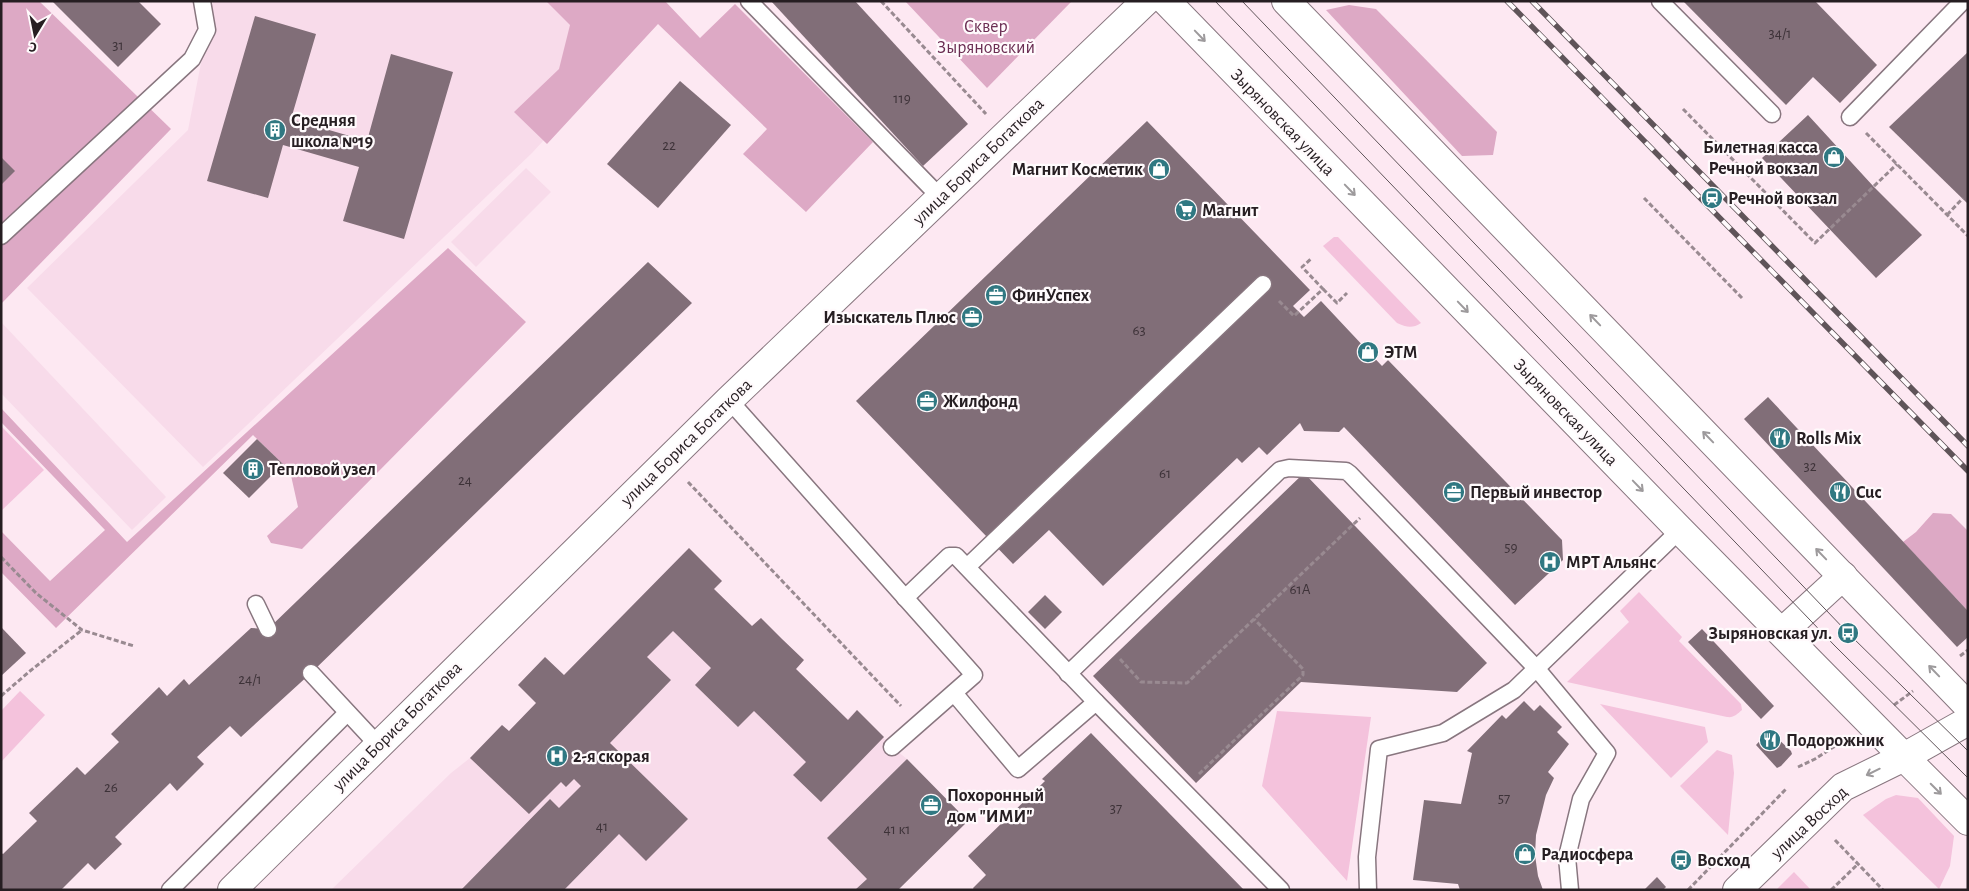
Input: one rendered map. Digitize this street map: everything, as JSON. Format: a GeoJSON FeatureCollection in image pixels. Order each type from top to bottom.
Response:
{"type":"FeatureCollection","features":[{"type":"Feature","properties":{"kind":"main road","name":"улица Бориса Богаткова"},"geometry":{"type":"LineString","coordinates":[[232,890],[729,400],[1146,1]]}},
{"type":"Feature","properties":{"kind":"main road","name":"Зыряновская улица"},"geometry":{"type":"LineString","coordinates":[[1166,1],[1680,530],[1968,821]]}},
{"type":"Feature","properties":{"kind":"main road"},"geometry":{"type":"LineString","coordinates":[[1286,1],[1968,706]]}},
{"type":"Feature","properties":{"kind":"main road"},"geometry":{"type":"LineString","coordinates":[[1782,632],[1843,576]]}},
{"type":"Feature","properties":{"kind":"main road","name":"улица Восход"},"geometry":{"type":"LineString","coordinates":[[1737,890],[1843,787],[1904,757],[1968,721]]}},
{"type":"Feature","properties":{"kind":"lane"},"geometry":{"type":"LineString","coordinates":[[1,236],[192,59],[207,30],[202,1]]}},
{"type":"Feature","properties":{"kind":"lane"},"geometry":{"type":"LineString","coordinates":[[749,1],[940,197]]}},
{"type":"Feature","properties":{"kind":"lane"},"geometry":{"type":"LineString","coordinates":[[1660,1],[1772,114]]}},
{"type":"Feature","properties":{"kind":"lane"},"geometry":{"type":"LineString","coordinates":[[1850,117],[1964,1]]}},
{"type":"Feature","properties":{"kind":"lane"},"geometry":{"type":"LineString","coordinates":[[967,567],[1263,284]]}},
{"type":"Feature","properties":{"kind":"lane"},"geometry":{"type":"LineString","coordinates":[[729,400],[974,675],[892,747]]}},
{"type":"Feature","properties":{"kind":"lane"},"geometry":{"type":"LineString","coordinates":[[1068,674],[1280,470],[1289,468],[1341,470],[1350,474],[1537,668],[1606,753],[1581,799],[1567,857],[1570,890]]}},
{"type":"Feature","properties":{"kind":"lane"},"geometry":{"type":"LineString","coordinates":[[1368,890],[1367,857],[1379,749],[1443,733],[1514,690],[1680,530]]}},
{"type":"Feature","properties":{"kind":"lane"},"geometry":{"type":"LineString","coordinates":[[905,598],[949,556],[956,556],[1068,674],[1281,890]]}},
{"type":"Feature","properties":{"kind":"lane"},"geometry":{"type":"LineString","coordinates":[[256,604],[268,628]]}},
{"type":"Feature","properties":{"kind":"lane"},"geometry":{"type":"LineString","coordinates":[[311,673],[378,745]]}},
{"type":"Feature","properties":{"kind":"lane"},"geometry":{"type":"LineString","coordinates":[[954,693],[1018,769],[1096,702]]}},
{"type":"Feature","properties":{"kind":"lane"},"geometry":{"type":"LineString","coordinates":[[170,890],[347,713]]}},
{"type":"Feature","properties":{"kind":"path"},"geometry":{"type":"LineString","coordinates":[[881,1],[1006,134]]}},
{"type":"Feature","properties":{"kind":"path"},"geometry":{"type":"LineString","coordinates":[[1683,109],[1815,243],[1897,164]]}},
{"type":"Feature","properties":{"kind":"path"},"geometry":{"type":"LineString","coordinates":[[1850,117],[1968,236]]}},
{"type":"Feature","properties":{"kind":"path"},"geometry":{"type":"LineString","coordinates":[[1644,198],[1742,298]]}},
{"type":"Feature","properties":{"kind":"path"},"geometry":{"type":"LineString","coordinates":[[1947,215],[1963,198]]}},
{"type":"Feature","properties":{"kind":"path"},"geometry":{"type":"LineString","coordinates":[[1312,258],[1302,267],[1336,303],[1347,293]]}},
{"type":"Feature","properties":{"kind":"path"},"geometry":{"type":"LineString","coordinates":[[1299,312],[1323,289]]}},
{"type":"Feature","properties":{"kind":"path"},"geometry":{"type":"LineString","coordinates":[[682,489],[688,482],[918,724]]}},
{"type":"Feature","properties":{"kind":"path"},"geometry":{"type":"LineString","coordinates":[[1115,654],[1142,682],[1187,683],[1353,524]]}},
{"type":"Feature","properties":{"kind":"path"},"geometry":{"type":"LineString","coordinates":[[1,557],[36,593],[82,630],[134,646]]}},
{"type":"Feature","properties":{"kind":"path"},"geometry":{"type":"LineString","coordinates":[[1193,780],[1303,675],[1303,669],[1254,619]]}},
{"type":"Feature","properties":{"kind":"path"},"geometry":{"type":"LineString","coordinates":[[1,696],[82,630]]}},
{"type":"Feature","properties":{"kind":"path"},"geometry":{"type":"LineString","coordinates":[[1968,650],[1963,654],[1968,655]]}},
{"type":"Feature","properties":{"kind":"path"},"geometry":{"type":"LineString","coordinates":[[1688,890],[1786,789]]}},
{"type":"Feature","properties":{"kind":"path"},"geometry":{"type":"LineString","coordinates":[[1835,840],[1883,890]]}},
{"type":"Feature","properties":{"kind":"path"},"geometry":{"type":"LineString","coordinates":[[1831,890],[1858,864]]}},
{"type":"Feature","properties":{"kind":"shaded area"},"geometry":{"type":"Polygon","coordinates":[[[213,1],[652,1],[662,11],[532,153],[203,467],[27,288],[188,130],[213,1]]]}},
{"type":"Feature","properties":{"kind":"shaded area"},"geometry":{"type":"Polygon","coordinates":[[[526,168],[551,192],[476,267],[451,242],[526,168]]]}},
{"type":"Feature","properties":{"kind":"shaded area"},"geometry":{"type":"Polygon","coordinates":[[[1334,237],[1338,237],[1421,323],[1409,327],[1397,323],[1323,246],[1334,237]]]}},
{"type":"Feature","properties":{"kind":"shaded area"},"geometry":{"type":"Polygon","coordinates":[[[1,322],[166,497],[132,530],[1,393],[1,322]]]}},
{"type":"Feature","properties":{"kind":"shaded area"},"geometry":{"type":"Polygon","coordinates":[[[1,426],[44,470],[1,511],[1,426]]]}},
{"type":"Feature","properties":{"kind":"shaded area"},"geometry":{"type":"Polygon","coordinates":[[[689,548],[722,581],[714,589],[752,626],[761,618],[804,660],[796,669],[847,719],[857,710],[892,747],[907,759],[827,838],[878,890],[331,890],[451,773],[470,758],[502,725],[509,731],[689,548]]]}},
{"type":"Feature","properties":{"kind":"shaded area"},"geometry":{"type":"Polygon","coordinates":[[[1639,592],[1682,637],[1679,641],[1741,704],[1742,710],[1734,716],[1727,717],[1567,682],[1629,622],[1620,611],[1639,592]]]}},
{"type":"Feature","properties":{"kind":"shaded area"},"geometry":{"type":"Polygon","coordinates":[[[20,691],[45,715],[1,762],[1,711],[20,691]]]}},
{"type":"Feature","properties":{"kind":"shaded area"},"geometry":{"type":"Polygon","coordinates":[[[1600,704],[1705,727],[1708,742],[1671,778],[1600,704]]]}},
{"type":"Feature","properties":{"kind":"shaded area"},"geometry":{"type":"Polygon","coordinates":[[[1277,711],[1371,717],[1347,881],[1262,786],[1277,711]]]}},
{"type":"Feature","properties":{"kind":"shaded area"},"geometry":{"type":"Polygon","coordinates":[[[1717,750],[1732,755],[1734,773],[1728,835],[1680,786],[1717,750]]]}},
{"type":"Feature","properties":{"kind":"shaded area"},"geometry":{"type":"Polygon","coordinates":[[[1896,795],[1918,798],[1954,836],[1950,866],[1939,889],[1863,815],[1886,799],[1896,795]]]}},
{"type":"Feature","properties":{"kind":"shaded area"},"geometry":{"type":"Polygon","coordinates":[[[1794,872],[1811,890],[1776,890],[1794,872]]]}},
{"type":"Feature","properties":{"kind":"green space"},"geometry":{"type":"Polygon","coordinates":[[[1,1],[39,1],[171,129],[1,304],[1,1]]]}},
{"type":"Feature","properties":{"kind":"green space"},"geometry":{"type":"Polygon","coordinates":[[[546,1],[665,1],[700,38],[735,4],[873,142],[806,212],[743,154],[767,129],[658,24],[547,144],[514,112],[559,69],[570,25],[546,1]]]}},
{"type":"Feature","properties":{"kind":"green space","name":"Cквер Зыряновский"},"geometry":{"type":"Polygon","coordinates":[[[905,1],[1072,1],[987,88],[905,1]]]}},
{"type":"Feature","properties":{"kind":"green space"},"geometry":{"type":"Polygon","coordinates":[[[1349,5],[1376,9],[1497,132],[1493,155],[1462,156],[1326,10],[1349,5]]]}},
{"type":"Feature","properties":{"kind":"green space"},"geometry":{"type":"Polygon","coordinates":[[[448,248],[526,322],[302,549],[271,543],[267,536],[298,507],[290,471],[253,435],[56,628],[1,572],[1,531],[50,581],[105,530],[1,422],[1,408],[127,542],[448,248]]]}},
{"type":"Feature","properties":{"kind":"green space"},"geometry":{"type":"Polygon","coordinates":[[[1933,513],[1951,514],[1968,531],[1968,611],[1903,542],[1916,532],[1933,513]]]}},
{"type":"Feature","properties":{"kind":"building"},"geometry":{"type":"Polygon","coordinates":[[[52,1],[138,1],[161,24],[118,67],[52,1]]]}},
{"type":"Feature","properties":{"kind":"building"},"geometry":{"type":"Polygon","coordinates":[[[771,1],[855,1],[968,124],[923,166],[771,1]]]}},
{"type":"Feature","properties":{"kind":"building"},"geometry":{"type":"Polygon","coordinates":[[[1683,1],[1815,1],[1877,65],[1840,103],[1813,77],[1786,105],[1683,1]]]}},
{"type":"Feature","properties":{"kind":"building","name":"Средняя школа №19"},"geometry":{"type":"Polygon","coordinates":[[[255,16],[316,34],[291,119],[367,141],[391,54],[453,72],[404,239],[343,221],[359,167],[283,145],[268,198],[207,181],[255,16]]]}},
{"type":"Feature","properties":{"kind":"building"},"geometry":{"type":"Polygon","coordinates":[[[1968,52],[1968,204],[1889,127],[1968,52]]]}},
{"type":"Feature","properties":{"kind":"building"},"geometry":{"type":"Polygon","coordinates":[[[680,81],[731,125],[658,208],[607,164],[680,81]]]}},
{"type":"Feature","properties":{"kind":"building"},"geometry":{"type":"Polygon","coordinates":[[[1808,115],[1874,187],[1922,235],[1876,278],[1762,158],[1808,115]]]}},
{"type":"Feature","properties":{"kind":"building"},"geometry":{"type":"Polygon","coordinates":[[[1147,121],[1310,290],[1293,306],[1304,317],[1321,301],[1382,366],[1388,360],[1562,540],[1563,560],[1515,605],[1344,427],[1339,432],[1304,431],[1300,423],[1267,455],[1259,447],[1242,463],[1237,458],[1103,586],[1049,530],[1013,564],[856,401],[1147,121]]]}},
{"type":"Feature","properties":{"kind":"building"},"geometry":{"type":"Polygon","coordinates":[[[1,157],[15,171],[1,185],[1,157]]]}},
{"type":"Feature","properties":{"kind":"building"},"geometry":{"type":"Polygon","coordinates":[[[648,262],[692,303],[311,673],[241,737],[230,726],[197,757],[204,764],[177,791],[170,783],[115,837],[122,844],[95,870],[88,863],[61,890],[1,890],[1,853],[3,854],[37,821],[29,813],[77,767],[85,775],[119,742],[111,734],[159,687],[167,696],[184,679],[189,685],[251,628],[268,629],[648,262]]]}},
{"type":"Feature","properties":{"kind":"building"},"geometry":{"type":"Polygon","coordinates":[[[1768,397],[1968,611],[1968,637],[1957,647],[1744,419],[1768,397]]]}},
{"type":"Feature","properties":{"kind":"building","name":"Тепловой узел"},"geometry":{"type":"Polygon","coordinates":[[[257,439],[283,464],[249,498],[223,473],[257,439]]]}},
{"type":"Feature","properties":{"kind":"building"},"geometry":{"type":"Polygon","coordinates":[[[1304,473],[1487,663],[1457,692],[1301,682],[1196,783],[1093,676],[1304,473]]]}},
{"type":"Feature","properties":{"kind":"building"},"geometry":{"type":"Polygon","coordinates":[[[689,548],[722,581],[714,589],[752,626],[761,618],[804,660],[796,669],[848,720],[857,710],[884,737],[821,802],[793,775],[806,762],[754,711],[738,727],[695,685],[711,668],[673,631],[647,657],[671,680],[610,743],[688,819],[646,861],[619,834],[564,890],[461,890],[550,799],[559,808],[581,786],[574,779],[566,787],[561,782],[529,814],[470,758],[502,725],[509,731],[536,703],[518,685],[545,657],[564,675],[689,548]]]}},
{"type":"Feature","properties":{"kind":"building"},"geometry":{"type":"Polygon","coordinates":[[[1045,595],[1062,612],[1045,629],[1028,612],[1045,595]]]}},
{"type":"Feature","properties":{"kind":"building"},"geometry":{"type":"Polygon","coordinates":[[[1,627],[26,653],[1,676],[1,627]]]}},
{"type":"Feature","properties":{"kind":"building"},"geometry":{"type":"Polygon","coordinates":[[[1702,629],[1774,706],[1761,719],[1688,642],[1702,629]]]}},
{"type":"Feature","properties":{"kind":"building"},"geometry":{"type":"Polygon","coordinates":[[[1524,701],[1534,711],[1540,705],[1562,727],[1557,732],[1569,744],[1548,772],[1554,778],[1546,795],[1536,835],[1535,855],[1538,876],[1543,890],[1460,890],[1458,884],[1413,880],[1424,800],[1461,804],[1472,753],[1467,751],[1502,715],[1506,719],[1524,701]]]}},
{"type":"Feature","properties":{"kind":"building"},"geometry":{"type":"Polygon","coordinates":[[[1771,732],[1792,754],[1777,768],[1756,745],[1767,733],[1771,732]]]}},
{"type":"Feature","properties":{"kind":"building"},"geometry":{"type":"Polygon","coordinates":[[[1091,733],[1244,890],[974,890],[973,888],[986,875],[968,856],[1045,781],[1042,779],[1091,733]]]}},
{"type":"Feature","properties":{"kind":"building"},"geometry":{"type":"Polygon","coordinates":[[[907,759],[968,821],[898,890],[855,890],[867,879],[827,838],[907,759]]]}},
{"type":"Feature","properties":{"kind":"building"},"geometry":{"type":"Polygon","coordinates":[[[1657,877],[1666,887],[1663,890],[1644,890],[1657,877]]]}},
{"type":"Feature","properties":{"kind":"tram line"},"geometry":{"type":"LineString","coordinates":[[1215,1],[1835,646],[1968,778]]}},
{"type":"Feature","properties":{"kind":"tram line"},"geometry":{"type":"LineString","coordinates":[[1242,1],[1848,633],[1968,751]]}},
{"type":"Feature","properties":{"kind":"railway"},"geometry":{"type":"LineString","coordinates":[[1507,1],[1968,471]]}},
{"type":"Feature","properties":{"kind":"railway"},"geometry":{"type":"LineString","coordinates":[[1532,1],[1968,446]]}},
{"type":"Feature","properties":{"kind":"place","name":"Средняя школа №19"},"geometry":{"type":"Point","coordinates":[275,130]}},
{"type":"Feature","properties":{"kind":"place","name":"Билетная касса Речной вокзал"},"geometry":{"type":"Point","coordinates":[1834,157]}},
{"type":"Feature","properties":{"kind":"place","name":"Магнит Косметик"},"geometry":{"type":"Point","coordinates":[1159,169]}},
{"type":"Feature","properties":{"kind":"place","name":"Речной вокзал"},"geometry":{"type":"Point","coordinates":[1712,198]}},
{"type":"Feature","properties":{"kind":"place","name":"Магнит"},"geometry":{"type":"Point","coordinates":[1186,210]}},
{"type":"Feature","properties":{"kind":"place","name":"ФинУспех"},"geometry":{"type":"Point","coordinates":[996,295]}},
{"type":"Feature","properties":{"kind":"place","name":"Изыскатель Плюс"},"geometry":{"type":"Point","coordinates":[972,317]}},
{"type":"Feature","properties":{"kind":"place","name":"ЭТМ"},"geometry":{"type":"Point","coordinates":[1368,352]}},
{"type":"Feature","properties":{"kind":"place","name":"Жилфонд"},"geometry":{"type":"Point","coordinates":[927,401]}},
{"type":"Feature","properties":{"kind":"place","name":"Rolls Mix"},"geometry":{"type":"Point","coordinates":[1780,438]}},
{"type":"Feature","properties":{"kind":"place","name":"Тепловой узел"},"geometry":{"type":"Point","coordinates":[253,469]}},
{"type":"Feature","properties":{"kind":"place","name":"Первый инвестор"},"geometry":{"type":"Point","coordinates":[1454,492]}},
{"type":"Feature","properties":{"kind":"place","name":"Cuc"},"geometry":{"type":"Point","coordinates":[1840,492]}},
{"type":"Feature","properties":{"kind":"place","name":"МРТ Альянс"},"geometry":{"type":"Point","coordinates":[1550,562]}},
{"type":"Feature","properties":{"kind":"place","name":"Зыряновская ул."},"geometry":{"type":"Point","coordinates":[1848,633]}},
{"type":"Feature","properties":{"kind":"place","name":"Подорожник"},"geometry":{"type":"Point","coordinates":[1770,740]}},
{"type":"Feature","properties":{"kind":"place","name":"2-я скорая"},"geometry":{"type":"Point","coordinates":[557,756]}},
{"type":"Feature","properties":{"kind":"place","name":"Похоронный дом \"ИМИ\""},"geometry":{"type":"Point","coordinates":[931,805]}},
{"type":"Feature","properties":{"kind":"place","name":"Радиосфера"},"geometry":{"type":"Point","coordinates":[1525,854]}},
{"type":"Feature","properties":{"kind":"place","name":"Восход"},"geometry":{"type":"Point","coordinates":[1681,860]}}]}
